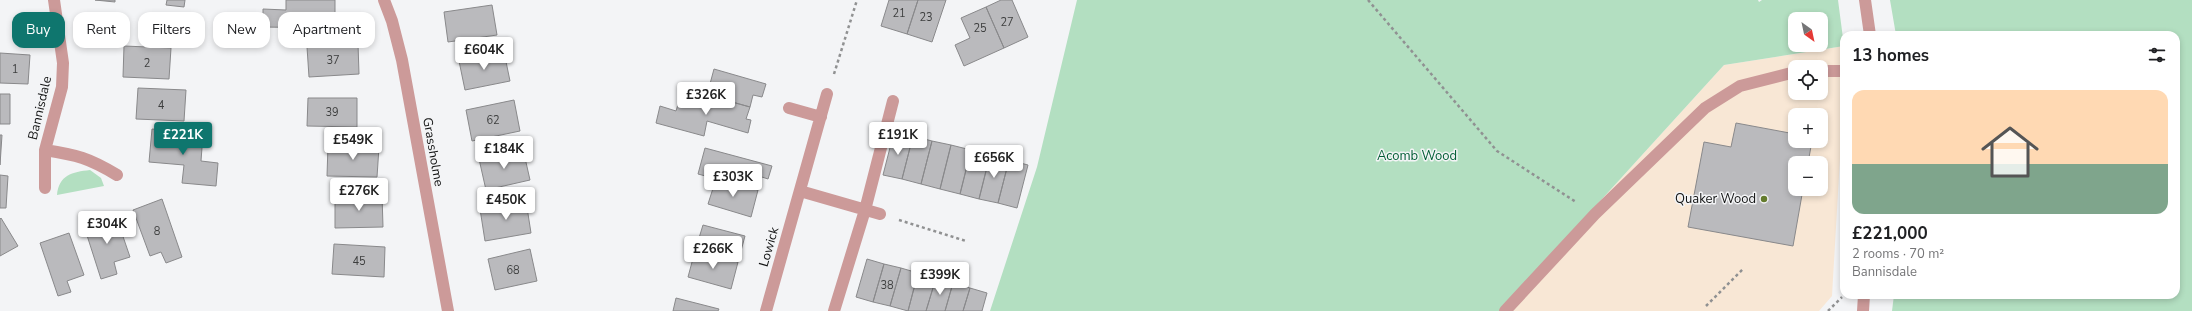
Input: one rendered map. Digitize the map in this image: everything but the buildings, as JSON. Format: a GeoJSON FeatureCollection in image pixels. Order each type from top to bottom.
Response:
{"type":"FeatureCollection","features":[{"type":"Feature","properties":{"kind":"street","name":"Bannisdale"},"geometry":{"type":"LineString","coordinates":[[44,188],[45,150],[62,87],[61,42],[54,0]]}},
{"type":"Feature","properties":{"kind":"street","name":"Grassholme"},"geometry":{"type":"LineString","coordinates":[[384,0],[392,21],[402,60],[448,311]]}},
{"type":"Feature","properties":{"kind":"street"},"geometry":{"type":"LineString","coordinates":[[1865,0],[1869,31]]}},
{"type":"Feature","properties":{"kind":"street"},"geometry":{"type":"LineString","coordinates":[[1828,71],[1840,71]]}},
{"type":"Feature","properties":{"kind":"street"},"geometry":{"type":"LineString","coordinates":[[1505,311],[1595,214],[1705,108],[1740,86],[1788,74]]}},
{"type":"Feature","properties":{"kind":"street","name":"Lowick"},"geometry":{"type":"LineString","coordinates":[[766,311],[827,94]]}},
{"type":"Feature","properties":{"kind":"street"},"geometry":{"type":"LineString","coordinates":[[834,311],[865,210],[893,101]]}},
{"type":"Feature","properties":{"kind":"street"},"geometry":{"type":"LineString","coordinates":[[789,108],[821,116]]}},
{"type":"Feature","properties":{"kind":"street","name":"Bannisdale"},"geometry":{"type":"LineString","coordinates":[[45,150],[70,154],[92,160],[117,175]]}},
{"type":"Feature","properties":{"kind":"street"},"geometry":{"type":"LineString","coordinates":[[800,190],[880,214]]}},
{"type":"Feature","properties":{"kind":"street"},"geometry":{"type":"LineString","coordinates":[[1863,311],[1864,299]]}},
{"type":"Feature","properties":{"kind":"path"},"geometry":{"type":"LineString","coordinates":[[827,94],[857,0]]}},
{"type":"Feature","properties":{"kind":"path"},"geometry":{"type":"LineString","coordinates":[[1368,0],[1496,151],[1595,214]]}},
{"type":"Feature","properties":{"kind":"path"},"geometry":{"type":"LineString","coordinates":[[880,214],[966,241]]}},
{"type":"Feature","properties":{"kind":"path"},"geometry":{"type":"LineString","coordinates":[[1706,306],[1744,268]]}},
{"type":"Feature","properties":{"kind":"path"},"geometry":{"type":"LineString","coordinates":[[1828,311],[1840,299]]}},
{"type":"Feature","properties":{"kind":"shaded area"},"geometry":{"type":"Polygon","coordinates":[[[1840,47],[1840,158],[1832,296],[1819,311],[1500,311],[1724,65],[1806,52],[1828,52],[1828,49],[1840,47]]]}},
{"type":"Feature","properties":{"kind":"green space","name":"Acomb Wood"},"geometry":{"type":"Polygon","coordinates":[[[1077,0],[1758,0],[1759,2],[1762,0],[1838,0],[1842,31],[1840,31],[1840,47],[1828,49],[1828,12],[1788,12],[1788,52],[1806,52],[1724,65],[1500,311],[990,311],[1037,167],[1077,0]]]}},
{"type":"Feature","properties":{"kind":"green space"},"geometry":{"type":"Polygon","coordinates":[[[1890,0],[2192,0],[2192,311],[1892,311],[1894,299],[2180,299],[2180,31],[1895,31],[1890,0]]]}},
{"type":"Feature","properties":{"kind":"green space"},"geometry":{"type":"Polygon","coordinates":[[[90,170],[101,178],[104,186],[57,195],[60,183],[64,179],[72,174],[90,170]]]}},
{"type":"Feature","properties":{"kind":"place","name":"Quaker Wood"},"geometry":{"type":"Point","coordinates":[1764,199]}}]}
